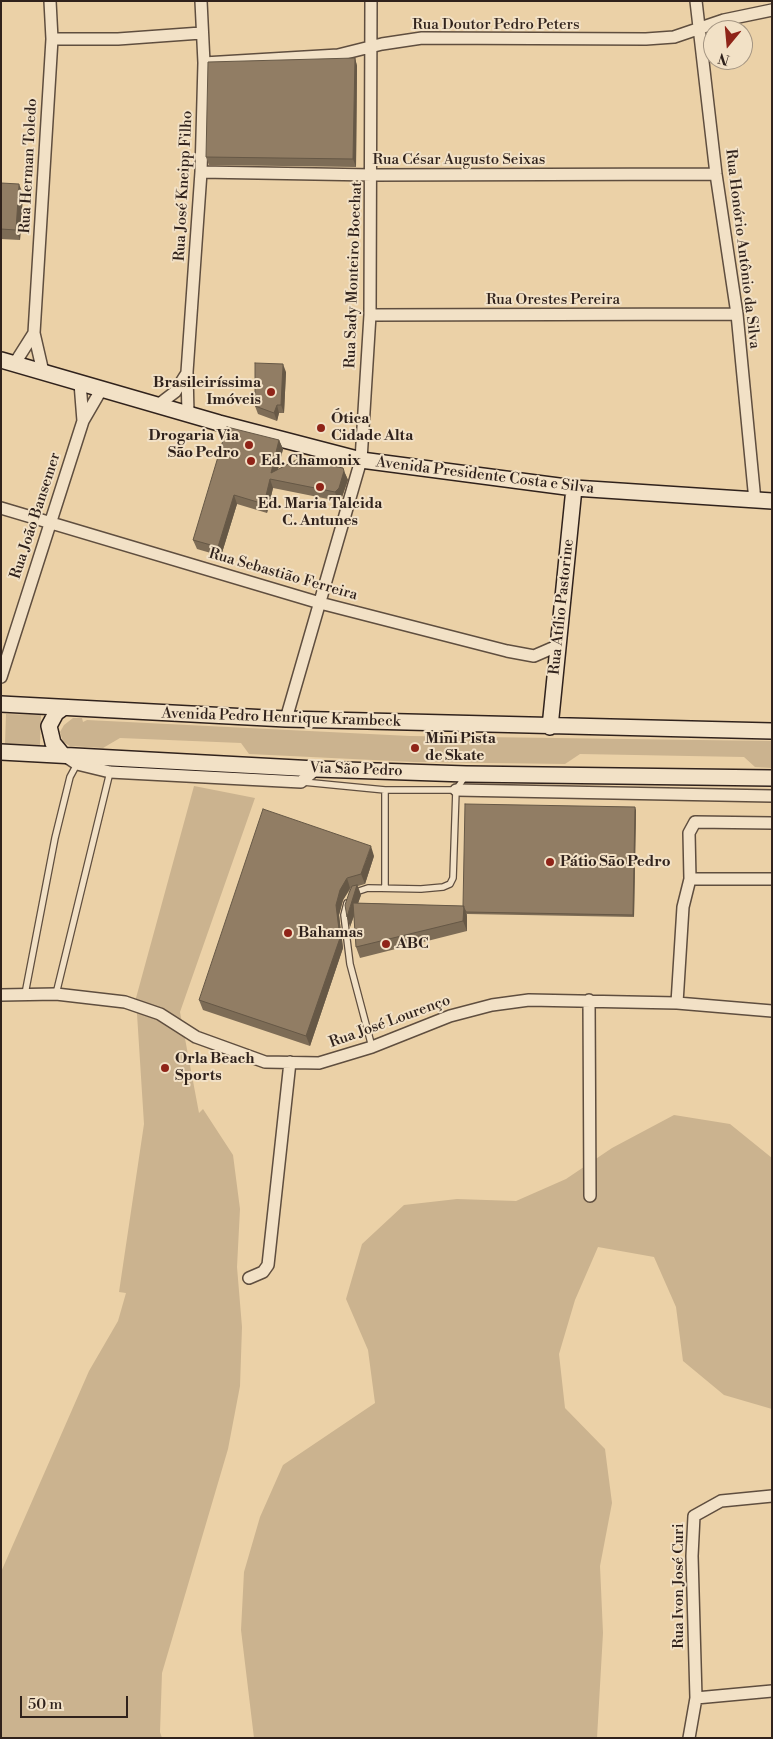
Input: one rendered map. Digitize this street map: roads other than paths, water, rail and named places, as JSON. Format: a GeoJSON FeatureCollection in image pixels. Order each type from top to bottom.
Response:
{"type":"FeatureCollection","features":[{"type":"Feature","properties":{"kind":"main road","name":"Avenida Presidente Costa e Silva"},"geometry":{"type":"LineString","coordinates":[[8,362],[101,390],[362,460],[574,488],[772,501]]}},
{"type":"Feature","properties":{"kind":"main road","name":"Rua Atílio Pastorine"},"geometry":{"type":"LineString","coordinates":[[550,727],[574,488]]}},
{"type":"Feature","properties":{"kind":"main road","name":"Avenida Pedro Henrique Krambeck"},"geometry":{"type":"LineString","coordinates":[[1,704],[286,720],[772,731]]}},
{"type":"Feature","properties":{"kind":"main road"},"geometry":{"type":"LineString","coordinates":[[62,708],[56,712],[49,726],[53,743],[62,754]]}},
{"type":"Feature","properties":{"kind":"main road","name":"Via São Pedro"},"geometry":{"type":"LineString","coordinates":[[1,752],[316,769],[466,774],[772,778]]}},
{"type":"Feature","properties":{"kind":"street","name":"Rua Herman Toledo"},"geometry":{"type":"LineString","coordinates":[[44,372],[34,333],[52,39],[50,1]]}},
{"type":"Feature","properties":{"kind":"street","name":"Rua José Kneipp Filho"},"geometry":{"type":"LineString","coordinates":[[188,414],[187,372],[201,172],[204,63],[201,34],[201,1]]}},
{"type":"Feature","properties":{"kind":"street","name":"Rua Sady Monteiro Boechat"},"geometry":{"type":"LineString","coordinates":[[286,720],[362,460],[370,315],[372,175],[371,1]]}},
{"type":"Feature","properties":{"kind":"street","name":"Rua Honório Antônio da Silva"},"geometry":{"type":"LineString","coordinates":[[696,1],[716,174],[737,314],[755,501]]}},
{"type":"Feature","properties":{"kind":"street","name":"Rua Doutor Pedro Peters"},"geometry":{"type":"LineString","coordinates":[[204,63],[338,55],[372,46],[422,38],[646,39],[674,37],[724,20],[772,10]]}},
{"type":"Feature","properties":{"kind":"street"},"geometry":{"type":"LineString","coordinates":[[52,39],[118,39],[201,34]]}},
{"type":"Feature","properties":{"kind":"street","name":"Rua César Augusto Seixas"},"geometry":{"type":"LineString","coordinates":[[201,172],[372,175],[716,174]]}},
{"type":"Feature","properties":{"kind":"street","name":"Rua Orestes Pereira"},"geometry":{"type":"LineString","coordinates":[[370,315],[737,314]]}},
{"type":"Feature","properties":{"kind":"street","name":"Rua Herman Toledo"},"geometry":{"type":"LineString","coordinates":[[8,362],[34,333]]}},
{"type":"Feature","properties":{"kind":"street","name":"Rua José Kneipp Filho"},"geometry":{"type":"LineString","coordinates":[[158,405],[175,392],[187,372]]}},
{"type":"Feature","properties":{"kind":"street","name":"Rua João Bansemer"},"geometry":{"type":"LineString","coordinates":[[80,383],[83,421]]}},
{"type":"Feature","properties":{"kind":"street","name":"Rua João Bansemer"},"geometry":{"type":"LineString","coordinates":[[1,678],[83,421],[101,390]]}},
{"type":"Feature","properties":{"kind":"street","name":"Rua Sebastião Ferreira"},"geometry":{"type":"LineString","coordinates":[[1,508],[320,603],[525,655],[541,655],[557,646]]}},
{"type":"Feature","properties":{"kind":"street"},"geometry":{"type":"LineString","coordinates":[[62,754],[77,764],[110,772],[301,782],[316,769]]}},
{"type":"Feature","properties":{"kind":"street"},"geometry":{"type":"LineString","coordinates":[[456,790],[772,796]]}},
{"type":"Feature","properties":{"kind":"street"},"geometry":{"type":"LineString","coordinates":[[676,1003],[684,894],[690,879],[689,833],[695,822],[772,823]]}},
{"type":"Feature","properties":{"kind":"street"},"geometry":{"type":"LineString","coordinates":[[690,879],[772,879]]}},
{"type":"Feature","properties":{"kind":"street","name":"Rua José Lourenço"},"geometry":{"type":"LineString","coordinates":[[1,994],[56,994],[125,1002],[160,1014],[196,1036],[265,1062],[320,1063],[372,1047],[450,1016],[492,1005],[529,1000],[676,1003],[772,1011]]}},
{"type":"Feature","properties":{"kind":"street"},"geometry":{"type":"LineString","coordinates":[[589,1000],[590,1196]]}},
{"type":"Feature","properties":{"kind":"street"},"geometry":{"type":"LineString","coordinates":[[249,1278],[263,1272],[268,1265],[290,1062]]}},
{"type":"Feature","properties":{"kind":"street","name":"Rua Ivon José Curi"},"geometry":{"type":"LineString","coordinates":[[689,1738],[696,1698],[692,1556],[694,1516],[722,1501],[772,1496]]}},
{"type":"Feature","properties":{"kind":"street"},"geometry":{"type":"LineString","coordinates":[[696,1698],[772,1691]]}},
{"type":"Feature","properties":{"kind":"lane"},"geometry":{"type":"LineString","coordinates":[[25,994],[55,838],[70,776],[77,764]]}},
{"type":"Feature","properties":{"kind":"lane"},"geometry":{"type":"LineString","coordinates":[[56,994],[110,772]]}},
{"type":"Feature","properties":{"kind":"lane"},"geometry":{"type":"LineString","coordinates":[[372,1047],[350,964],[344,915],[348,901],[353,892],[368,888],[443,887],[450,884],[453,878],[456,790],[466,774]]}},
{"type":"Feature","properties":{"kind":"lane"},"geometry":{"type":"LineString","coordinates":[[301,782],[385,790],[456,790]]}},
{"type":"Feature","properties":{"kind":"lane"},"geometry":{"type":"LineString","coordinates":[[385,790],[385,888]]}},
{"type":"Feature","properties":{"kind":"place","name":"Brasileiríssima Imóveis"},"geometry":{"type":"Point","coordinates":[271,392]}},
{"type":"Feature","properties":{"kind":"place","name":"Ótica Cidade Alta"},"geometry":{"type":"Point","coordinates":[321,428]}},
{"type":"Feature","properties":{"kind":"place","name":"Drogaria Via São Pedro"},"geometry":{"type":"Point","coordinates":[249,445]}},
{"type":"Feature","properties":{"kind":"place","name":"Ed. Chamonix"},"geometry":{"type":"Point","coordinates":[251,461]}},
{"type":"Feature","properties":{"kind":"place","name":"Ed. Maria Talcida C. Antunes"},"geometry":{"type":"Point","coordinates":[320,487]}},
{"type":"Feature","properties":{"kind":"place","name":"Mini Pista de Skate"},"geometry":{"type":"Point","coordinates":[415,748]}},
{"type":"Feature","properties":{"kind":"place","name":"Pátio São Pedro"},"geometry":{"type":"Point","coordinates":[550,862]}},
{"type":"Feature","properties":{"kind":"place","name":"Bahamas"},"geometry":{"type":"Point","coordinates":[288,933]}},
{"type":"Feature","properties":{"kind":"place","name":"ABC"},"geometry":{"type":"Point","coordinates":[386,944]}},
{"type":"Feature","properties":{"kind":"place","name":"Orla Beach Sports"},"geometry":{"type":"Point","coordinates":[165,1068]}}]}
